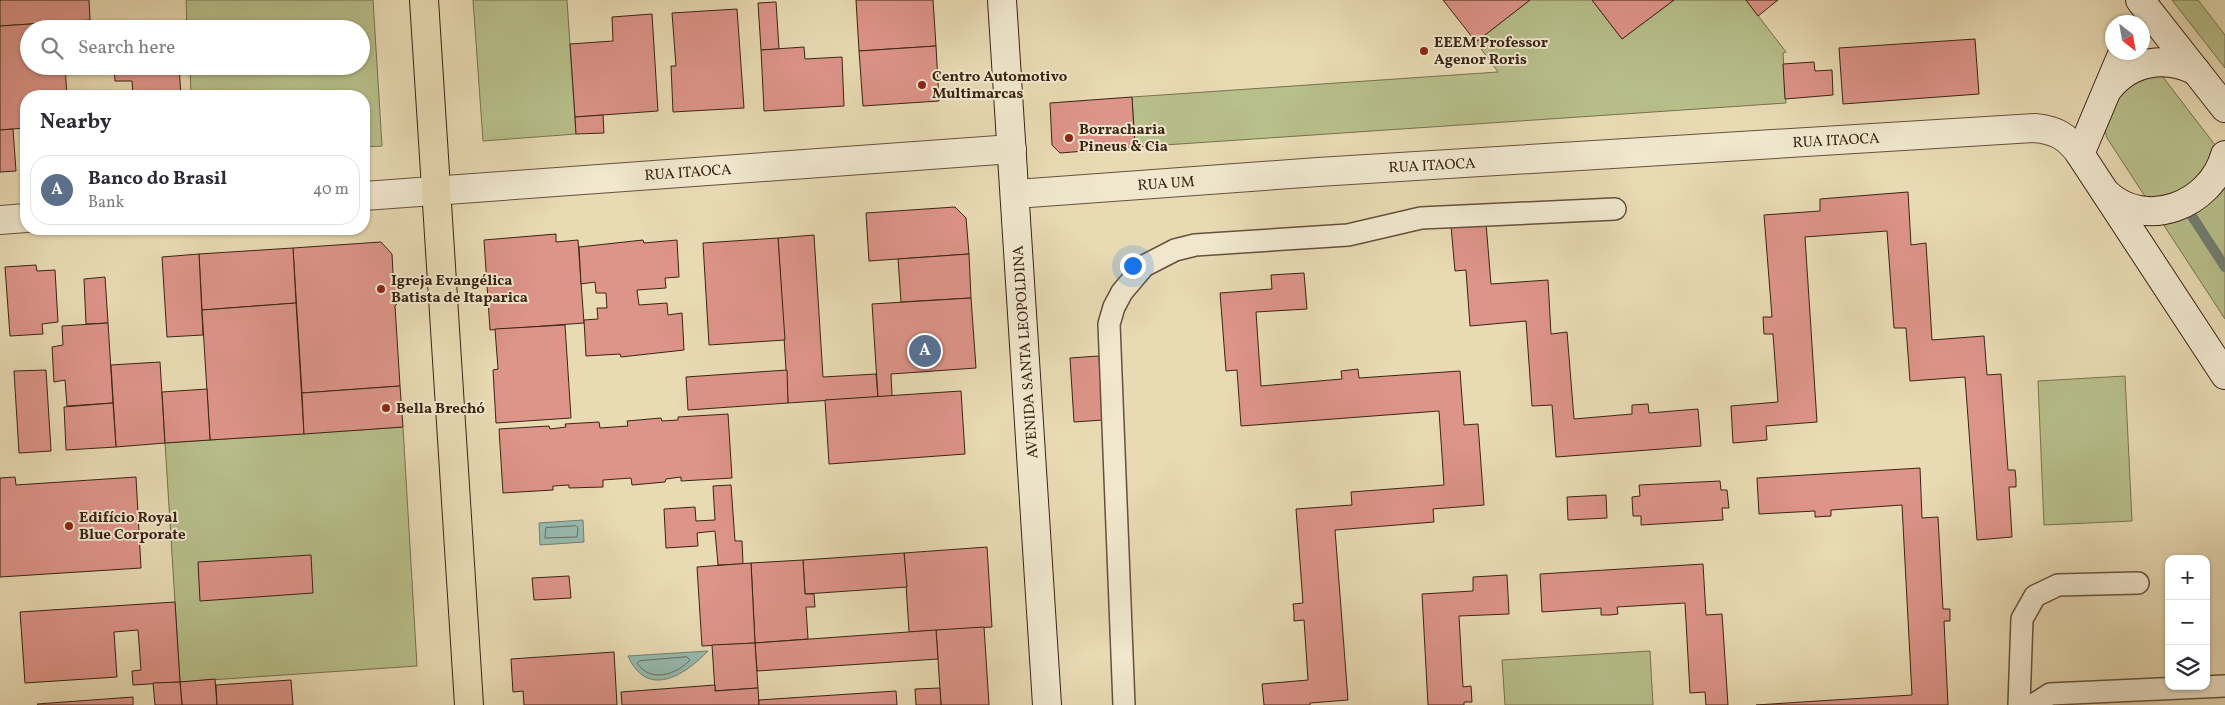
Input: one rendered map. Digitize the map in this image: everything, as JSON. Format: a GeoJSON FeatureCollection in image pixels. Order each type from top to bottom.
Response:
{"type":"FeatureCollection","features":[{"type":"Feature","properties":{"kind":"main road"},"geometry":{"type":"LineString","coordinates":[[424,0],[468,705]]}},
{"type":"Feature","properties":{"kind":"street","name":"AVENIDA SANTA LEOPOLDINA"},"geometry":{"type":"LineString","coordinates":[[1002,0],[1047,705]]}},
{"type":"Feature","properties":{"kind":"street"},"geometry":{"type":"LineString","coordinates":[[2139,9],[2196,71],[2224,110]]}},
{"type":"Feature","properties":{"kind":"street"},"geometry":{"type":"LineString","coordinates":[[2080,154],[2119,60]]}},
{"type":"Feature","properties":{"kind":"street"},"geometry":{"type":"LineString","coordinates":[[2107,91],[2124,73],[2147,63],[2173,63],[2196,71]]}},
{"type":"Feature","properties":{"kind":"street","name":"RUA ITAOCA"},"geometry":{"type":"LineString","coordinates":[[1318,172],[2035,128],[2049,130],[2062,134],[2080,154],[2225,376]]}},
{"type":"Feature","properties":{"kind":"street","name":"RUA ITAOCA"},"geometry":{"type":"LineString","coordinates":[[370,196],[1012,149]]}},
{"type":"Feature","properties":{"kind":"street"},"geometry":{"type":"LineString","coordinates":[[2105,192],[2113,199],[2132,208],[2153,211],[2174,208],[2202,193],[2216,176],[2225,155]]}},
{"type":"Feature","properties":{"kind":"street","name":"RUA UM"},"geometry":{"type":"LineString","coordinates":[[1015,194],[1318,172]]}},
{"type":"Feature","properties":{"kind":"street"},"geometry":{"type":"LineString","coordinates":[[0,220],[20,218]]}},
{"type":"Feature","properties":{"kind":"lane"},"geometry":{"type":"LineString","coordinates":[[1124,705],[1109,324],[1114,307],[1132,279],[1144,266],[1159,257],[1195,245],[1348,235],[1421,218],[1616,209]]}},
{"type":"Feature","properties":{"kind":"lane"},"geometry":{"type":"LineString","coordinates":[[2019,705],[2022,619],[2035,596],[2058,585],[2138,583]]}},
{"type":"Feature","properties":{"kind":"lane"},"geometry":{"type":"LineString","coordinates":[[2033,705],[2050,694],[2225,686]]}},
{"type":"Feature","properties":{"kind":"green space"},"geometry":{"type":"Polygon","coordinates":[[[186,0],[373,0],[382,146],[370,147],[370,90],[191,90],[190,75],[370,75],[370,20],[187,20],[186,0]]]}},
{"type":"Feature","properties":{"kind":"green space"},"geometry":{"type":"Polygon","coordinates":[[[473,0],[567,0],[576,134],[483,141],[473,0]]]}},
{"type":"Feature","properties":{"kind":"green space"},"geometry":{"type":"Polygon","coordinates":[[[1530,0],[1592,0],[1622,39],[1674,0],[1746,0],[1786,52],[1783,53],[1786,103],[1135,147],[1132,97],[1498,72],[1476,42],[1530,0]]]}},
{"type":"Feature","properties":{"kind":"green space"},"geometry":{"type":"Polygon","coordinates":[[[2172,0],[2198,0],[2225,35],[2225,68],[2172,0]]]}},
{"type":"Feature","properties":{"kind":"green space"},"geometry":{"type":"Polygon","coordinates":[[[2125,60],[2150,60],[2225,158],[2225,319],[2107,138],[2104,126],[2125,60]]]}},
{"type":"Feature","properties":{"kind":"green space"},"geometry":{"type":"Polygon","coordinates":[[[2125,376],[2132,521],[2044,525],[2038,381],[2125,376]]]}},
{"type":"Feature","properties":{"kind":"green space"},"geometry":{"type":"Polygon","coordinates":[[[403,427],[417,666],[180,682],[165,443],[403,427]]]}},
{"type":"Feature","properties":{"kind":"green space"},"geometry":{"type":"Polygon","coordinates":[[[1650,651],[1653,705],[1505,705],[1502,660],[1650,651]]]}},
{"type":"Feature","properties":{"kind":"water"},"geometry":{"type":"Polygon","coordinates":[[[583,520],[584,542],[540,545],[539,523],[583,520]]]}},
{"type":"Feature","properties":{"kind":"water"},"geometry":{"type":"Polygon","coordinates":[[[708,651],[677,675],[655,680],[645,677],[636,669],[628,656],[708,651]]]}},
{"type":"Feature","properties":{"kind":"building"},"geometry":{"type":"Polygon","coordinates":[[[0,0],[89,0],[90,20],[20,20],[20,25],[0,26],[0,0]]]}},
{"type":"Feature","properties":{"kind":"building"},"geometry":{"type":"Polygon","coordinates":[[[856,0],[933,0],[936,46],[859,51],[856,0]]]}},
{"type":"Feature","properties":{"kind":"building"},"geometry":{"type":"Polygon","coordinates":[[[1443,0],[1530,0],[1476,42],[1443,0]]]}},
{"type":"Feature","properties":{"kind":"building"},"geometry":{"type":"Polygon","coordinates":[[[1592,0],[1674,0],[1622,39],[1592,0]]]}},
{"type":"Feature","properties":{"kind":"building"},"geometry":{"type":"Polygon","coordinates":[[[1746,0],[1778,0],[1758,16],[1746,0]]]}},
{"type":"Feature","properties":{"kind":"building"},"geometry":{"type":"Polygon","coordinates":[[[776,2],[779,49],[761,50],[758,3],[776,2]]]}},
{"type":"Feature","properties":{"kind":"building"},"geometry":{"type":"Polygon","coordinates":[[[737,9],[744,108],[673,112],[671,66],[676,66],[672,13],[737,9]]]}},
{"type":"Feature","properties":{"kind":"building"},"geometry":{"type":"Polygon","coordinates":[[[652,14],[658,111],[575,117],[570,44],[613,41],[612,17],[652,14]]]}},
{"type":"Feature","properties":{"kind":"building"},"geometry":{"type":"Polygon","coordinates":[[[20,25],[20,75],[66,75],[67,90],[20,90],[20,128],[0,130],[0,26],[20,25]]]}},
{"type":"Feature","properties":{"kind":"building"},"geometry":{"type":"Polygon","coordinates":[[[1975,39],[1979,94],[1843,104],[1839,48],[1975,39]]]}},
{"type":"Feature","properties":{"kind":"building"},"geometry":{"type":"Polygon","coordinates":[[[936,46],[939,101],[863,106],[859,51],[936,46]]]}},
{"type":"Feature","properties":{"kind":"building"},"geometry":{"type":"Polygon","coordinates":[[[804,47],[805,59],[842,57],[844,106],[764,111],[761,50],[804,47]]]}},
{"type":"Feature","properties":{"kind":"building"},"geometry":{"type":"Polygon","coordinates":[[[1814,62],[1815,71],[1832,70],[1833,95],[1785,99],[1783,64],[1814,62]]]}},
{"type":"Feature","properties":{"kind":"building"},"geometry":{"type":"Polygon","coordinates":[[[115,75],[180,75],[181,90],[133,90],[132,81],[115,81],[115,75]]]}},
{"type":"Feature","properties":{"kind":"building"},"geometry":{"type":"Polygon","coordinates":[[[1132,97],[1135,147],[1060,153],[1052,145],[1050,103],[1132,97]]]}},
{"type":"Feature","properties":{"kind":"building"},"geometry":{"type":"Polygon","coordinates":[[[603,115],[604,133],[576,134],[575,117],[603,115]]]}},
{"type":"Feature","properties":{"kind":"building"},"geometry":{"type":"Polygon","coordinates":[[[13,129],[16,171],[0,172],[0,130],[13,129]]]}},
{"type":"Feature","properties":{"kind":"building"},"geometry":{"type":"Polygon","coordinates":[[[1908,192],[1911,245],[1926,243],[1932,340],[1984,336],[1987,375],[2001,374],[2008,470],[2015,470],[2016,479],[2016,487],[2009,487],[2012,537],[1977,540],[1965,377],[1910,381],[1906,328],[1894,328],[1887,231],[1805,237],[1817,422],[1766,426],[1767,440],[1733,443],[1731,406],[1778,402],[1773,334],[1764,334],[1763,317],[1772,317],[1764,215],[1820,211],[1820,199],[1908,192]]]}},
{"type":"Feature","properties":{"kind":"building"},"geometry":{"type":"Polygon","coordinates":[[[955,207],[966,218],[969,254],[869,261],[866,213],[955,207]]]}},
{"type":"Feature","properties":{"kind":"building"},"geometry":{"type":"Polygon","coordinates":[[[1486,223],[1491,284],[1548,280],[1551,334],[1567,332],[1574,419],[1632,414],[1632,405],[1648,404],[1649,413],[1698,409],[1701,446],[1556,457],[1552,405],[1532,406],[1526,321],[1470,326],[1466,270],[1455,271],[1451,226],[1486,223]]]}},
{"type":"Feature","properties":{"kind":"building"},"geometry":{"type":"Polygon","coordinates":[[[556,234],[556,242],[578,240],[584,323],[490,330],[484,240],[556,234]]]}},
{"type":"Feature","properties":{"kind":"building"},"geometry":{"type":"Polygon","coordinates":[[[814,235],[823,377],[876,374],[878,397],[788,403],[778,238],[814,235]]]}},
{"type":"Feature","properties":{"kind":"building"},"geometry":{"type":"Polygon","coordinates":[[[778,238],[785,340],[709,345],[703,243],[778,238]]]}},
{"type":"Feature","properties":{"kind":"building"},"geometry":{"type":"Polygon","coordinates":[[[643,240],[644,243],[677,240],[679,277],[665,278],[666,288],[637,290],[639,305],[667,303],[668,315],[682,313],[684,350],[621,357],[620,354],[586,356],[584,320],[598,319],[597,308],[607,308],[606,293],[596,293],[595,282],[581,284],[579,247],[643,240]]]}},
{"type":"Feature","properties":{"kind":"building"},"geometry":{"type":"Polygon","coordinates":[[[381,242],[392,254],[393,273],[400,279],[401,299],[395,306],[400,386],[302,393],[293,248],[381,242]]]}},
{"type":"Feature","properties":{"kind":"building"},"geometry":{"type":"Polygon","coordinates":[[[293,248],[296,303],[202,310],[199,254],[293,248]]]}},
{"type":"Feature","properties":{"kind":"building"},"geometry":{"type":"Polygon","coordinates":[[[199,254],[203,335],[167,337],[162,257],[199,254]]]}},
{"type":"Feature","properties":{"kind":"building"},"geometry":{"type":"Polygon","coordinates":[[[969,254],[971,298],[901,302],[898,259],[969,254]]]}},
{"type":"Feature","properties":{"kind":"building"},"geometry":{"type":"Polygon","coordinates":[[[36,265],[37,271],[55,270],[58,322],[42,324],[43,334],[10,336],[5,267],[36,265]]]}},
{"type":"Feature","properties":{"kind":"building"},"geometry":{"type":"Polygon","coordinates":[[[1304,273],[1307,309],[1256,312],[1261,386],[1342,379],[1341,371],[1358,369],[1359,378],[1460,371],[1464,425],[1478,424],[1484,505],[1433,509],[1434,522],[1335,530],[1348,700],[1310,703],[1310,705],[1264,705],[1262,684],[1308,680],[1304,620],[1294,621],[1293,604],[1303,603],[1296,509],[1352,505],[1351,492],[1444,485],[1439,411],[1241,426],[1237,370],[1226,371],[1220,293],[1272,289],[1271,275],[1304,273]]]}},
{"type":"Feature","properties":{"kind":"building"},"geometry":{"type":"Polygon","coordinates":[[[105,277],[108,323],[86,324],[84,279],[105,277]]]}},
{"type":"Feature","properties":{"kind":"building"},"geometry":{"type":"Polygon","coordinates":[[[971,298],[976,368],[891,374],[892,396],[878,397],[872,304],[971,298]]]}},
{"type":"Feature","properties":{"kind":"building"},"geometry":{"type":"Polygon","coordinates":[[[296,303],[304,434],[210,440],[202,310],[296,303]]]}},
{"type":"Feature","properties":{"kind":"building"},"geometry":{"type":"Polygon","coordinates":[[[108,323],[113,403],[67,406],[65,380],[54,382],[52,347],[63,345],[62,326],[108,323]]]}},
{"type":"Feature","properties":{"kind":"building"},"geometry":{"type":"Polygon","coordinates":[[[565,325],[571,418],[496,423],[493,370],[498,369],[495,329],[565,325]]]}},
{"type":"Feature","properties":{"kind":"building"},"geometry":{"type":"Polygon","coordinates":[[[1099,356],[1103,420],[1074,422],[1070,358],[1099,356]]]}},
{"type":"Feature","properties":{"kind":"building"},"geometry":{"type":"Polygon","coordinates":[[[160,362],[165,443],[116,447],[111,365],[160,362]]]}},
{"type":"Feature","properties":{"kind":"building"},"geometry":{"type":"Polygon","coordinates":[[[46,370],[51,451],[19,453],[14,371],[46,370]]]}},
{"type":"Feature","properties":{"kind":"building"},"geometry":{"type":"Polygon","coordinates":[[[787,370],[788,403],[688,410],[686,377],[787,370]]]}},
{"type":"Feature","properties":{"kind":"building"},"geometry":{"type":"Polygon","coordinates":[[[400,386],[403,427],[304,434],[302,393],[400,386]]]}},
{"type":"Feature","properties":{"kind":"building"},"geometry":{"type":"Polygon","coordinates":[[[207,389],[210,440],[165,443],[162,392],[207,389]]]}},
{"type":"Feature","properties":{"kind":"building"},"geometry":{"type":"Polygon","coordinates":[[[961,391],[965,454],[829,464],[825,400],[961,391]]]}},
{"type":"Feature","properties":{"kind":"building"},"geometry":{"type":"Polygon","coordinates":[[[113,403],[116,447],[66,450],[64,407],[113,403]]]}},
{"type":"Feature","properties":{"kind":"building"},"geometry":{"type":"Polygon","coordinates":[[[728,414],[732,478],[681,481],[681,477],[666,479],[665,482],[632,485],[631,478],[603,480],[603,487],[569,488],[569,485],[553,486],[553,490],[503,493],[499,429],[549,426],[550,429],[566,427],[565,424],[599,422],[600,428],[628,426],[627,421],[661,418],[662,421],[678,420],[678,417],[728,414]]]}},
{"type":"Feature","properties":{"kind":"building"},"geometry":{"type":"Polygon","coordinates":[[[1920,468],[1922,518],[1938,517],[1943,609],[1950,609],[1950,621],[1944,621],[1948,705],[1756,705],[1912,695],[1902,505],[1831,510],[1831,516],[1815,517],[1815,511],[1759,514],[1757,478],[1920,468]]]}},
{"type":"Feature","properties":{"kind":"building","name":"Edifício Royal Blue Corporate"},"geometry":{"type":"Polygon","coordinates":[[[15,477],[16,485],[136,477],[141,568],[0,577],[0,478],[15,477]]]}},
{"type":"Feature","properties":{"kind":"building"},"geometry":{"type":"Polygon","coordinates":[[[1720,481],[1721,490],[1727,490],[1729,508],[1722,508],[1723,520],[1641,525],[1641,516],[1633,516],[1632,497],[1640,496],[1639,485],[1720,481]]]}},
{"type":"Feature","properties":{"kind":"building"},"geometry":{"type":"Polygon","coordinates":[[[731,485],[735,541],[742,541],[743,564],[718,565],[715,531],[697,533],[698,546],[666,548],[664,509],[695,507],[696,521],[715,520],[713,486],[731,485]]]}},
{"type":"Feature","properties":{"kind":"building"},"geometry":{"type":"Polygon","coordinates":[[[1606,495],[1607,518],[1568,520],[1567,497],[1606,495]]]}},
{"type":"Feature","properties":{"kind":"building"},"geometry":{"type":"Polygon","coordinates":[[[987,547],[992,627],[909,632],[904,553],[987,547]]]}},
{"type":"Feature","properties":{"kind":"building"},"geometry":{"type":"Polygon","coordinates":[[[904,553],[907,587],[805,594],[803,560],[904,553]]]}},
{"type":"Feature","properties":{"kind":"building"},"geometry":{"type":"Polygon","coordinates":[[[311,555],[313,593],[200,601],[198,562],[311,555]]]}},
{"type":"Feature","properties":{"kind":"building"},"geometry":{"type":"Polygon","coordinates":[[[803,560],[805,594],[814,594],[815,607],[806,607],[808,639],[755,643],[751,563],[803,560]]]}},
{"type":"Feature","properties":{"kind":"building"},"geometry":{"type":"Polygon","coordinates":[[[751,563],[755,643],[702,646],[697,567],[751,563]]]}},
{"type":"Feature","properties":{"kind":"building"},"geometry":{"type":"Polygon","coordinates":[[[1703,564],[1706,615],[1722,614],[1728,705],[1706,705],[1705,692],[1690,693],[1685,603],[1617,607],[1618,614],[1610,615],[1601,615],[1601,608],[1542,612],[1540,574],[1703,564]]]}},
{"type":"Feature","properties":{"kind":"building"},"geometry":{"type":"Polygon","coordinates":[[[1507,575],[1509,614],[1459,616],[1463,687],[1471,686],[1472,702],[1464,702],[1464,705],[1428,705],[1422,594],[1473,591],[1473,577],[1507,575]]]}},
{"type":"Feature","properties":{"kind":"building"},"geometry":{"type":"Polygon","coordinates":[[[569,576],[571,598],[534,600],[532,578],[569,576]]]}},
{"type":"Feature","properties":{"kind":"building"},"geometry":{"type":"Polygon","coordinates":[[[175,602],[180,682],[133,685],[132,671],[141,670],[138,630],[114,632],[117,677],[25,683],[20,612],[175,602]]]}},
{"type":"Feature","properties":{"kind":"building"},"geometry":{"type":"Polygon","coordinates":[[[984,627],[989,705],[941,705],[936,630],[984,627]]]}},
{"type":"Feature","properties":{"kind":"building"},"geometry":{"type":"Polygon","coordinates":[[[936,630],[938,659],[757,671],[755,643],[936,630]]]}},
{"type":"Feature","properties":{"kind":"building"},"geometry":{"type":"Polygon","coordinates":[[[755,643],[758,688],[715,691],[712,645],[755,643]]]}},
{"type":"Feature","properties":{"kind":"building"},"geometry":{"type":"Polygon","coordinates":[[[614,652],[617,705],[524,705],[523,691],[513,692],[511,659],[614,652]]]}},
{"type":"Feature","properties":{"kind":"building"},"geometry":{"type":"Polygon","coordinates":[[[215,679],[217,705],[182,705],[180,682],[215,679]]]}},
{"type":"Feature","properties":{"kind":"building"},"geometry":{"type":"Polygon","coordinates":[[[291,680],[293,705],[217,705],[216,685],[291,680]]]}},
{"type":"Feature","properties":{"kind":"building"},"geometry":{"type":"Polygon","coordinates":[[[180,682],[182,705],[155,705],[153,683],[180,682]]]}},
{"type":"Feature","properties":{"kind":"building"},"geometry":{"type":"Polygon","coordinates":[[[715,685],[715,691],[758,688],[759,705],[622,705],[621,692],[715,685]]]}},
{"type":"Feature","properties":{"kind":"building"},"geometry":{"type":"Polygon","coordinates":[[[940,688],[941,705],[916,705],[915,689],[940,688]]]}},
{"type":"Feature","properties":{"kind":"building"},"geometry":{"type":"Polygon","coordinates":[[[896,691],[897,705],[759,705],[759,700],[896,691]]]}},
{"type":"Feature","properties":{"kind":"building"},"geometry":{"type":"Polygon","coordinates":[[[133,697],[133,705],[37,704],[133,697]]]}},
{"type":"Feature","properties":{"kind":"waterway"},"geometry":{"type":"LineString","coordinates":[[2188,210],[2225,267]]}},
{"type":"Feature","properties":{"kind":"place","name":"EEEM Professor Agenor Roris"},"geometry":{"type":"Point","coordinates":[1424,51]}},
{"type":"Feature","properties":{"kind":"place","name":"Centro Automotivo Multimarcas"},"geometry":{"type":"Point","coordinates":[922,85]}},
{"type":"Feature","properties":{"kind":"place","name":"Borracharia Pineus & Cia"},"geometry":{"type":"Point","coordinates":[1069,138]}},
{"type":"Feature","properties":{"kind":"place","name":"Igreja Evangélica Batista de Itaparica"},"geometry":{"type":"Point","coordinates":[381,289]}},
{"type":"Feature","properties":{"kind":"place","name":"Banco do Brasil"},"geometry":{"type":"Point","coordinates":[925,351]}},
{"type":"Feature","properties":{"kind":"place","name":"Bella Brechó"},"geometry":{"type":"Point","coordinates":[386,408]}},
{"type":"Feature","properties":{"kind":"place","name":"Edifício Royal Blue Corporate"},"geometry":{"type":"Point","coordinates":[69,526]}}]}
